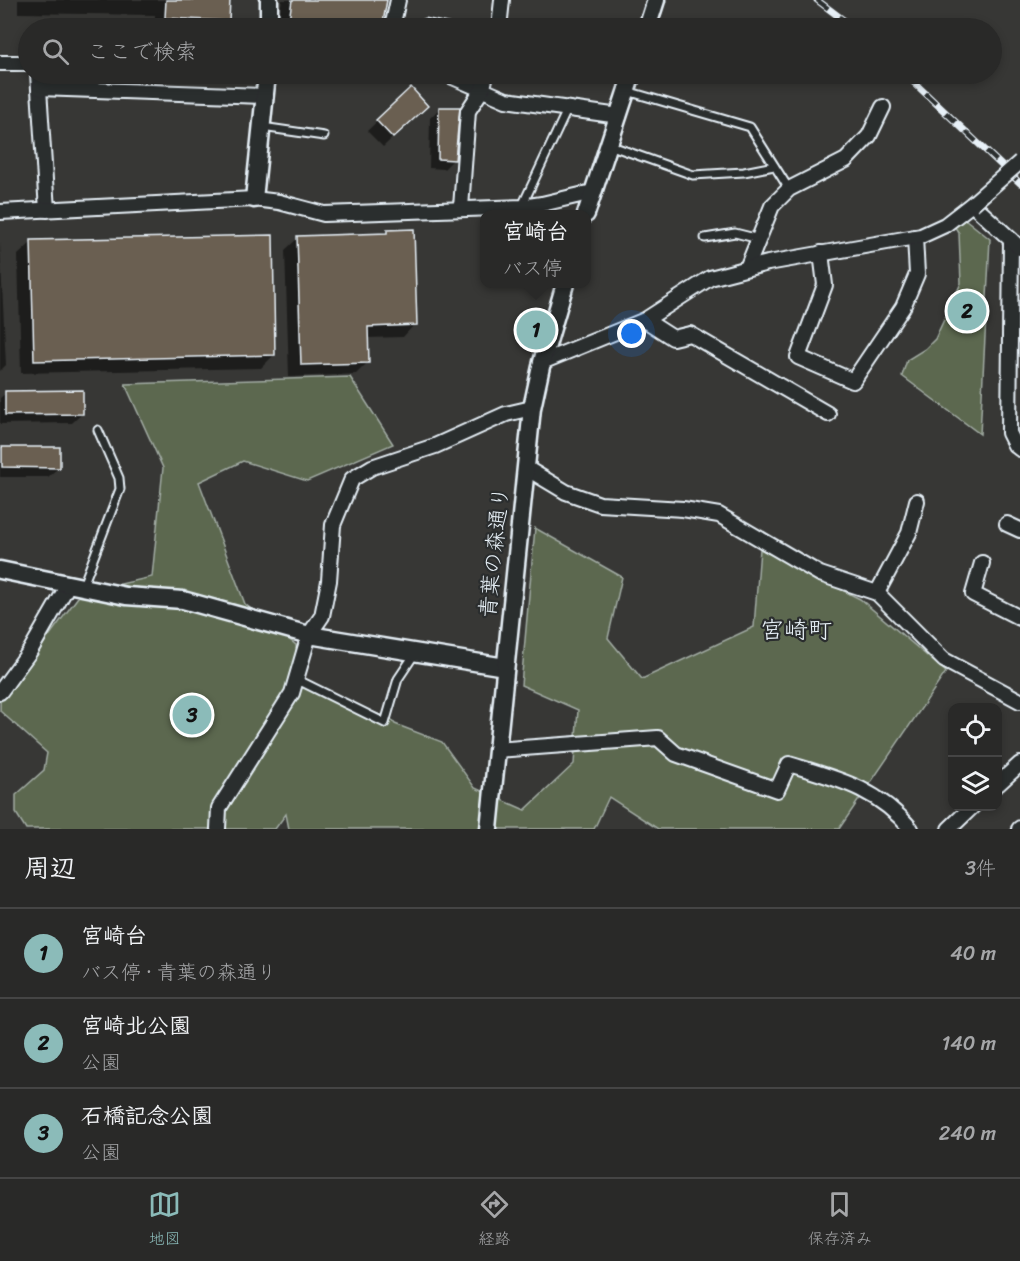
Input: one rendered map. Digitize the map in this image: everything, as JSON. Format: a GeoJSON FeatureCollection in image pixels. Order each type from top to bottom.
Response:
{"type":"FeatureCollection","features":[{"type":"Feature","properties":{"kind":"street"},"geometry":{"type":"LineString","coordinates":[[269,18],[270,0]]}},
{"type":"Feature","properties":{"kind":"street"},"geometry":{"type":"LineString","coordinates":[[394,18],[398,0]]}},
{"type":"Feature","properties":{"kind":"street"},"geometry":{"type":"LineString","coordinates":[[500,18],[502,0]]}},
{"type":"Feature","properties":{"kind":"street"},"geometry":{"type":"LineString","coordinates":[[650,18],[656,0]]}},
{"type":"Feature","properties":{"kind":"street"},"geometry":{"type":"LineString","coordinates":[[0,63],[18,63]]}},
{"type":"Feature","properties":{"kind":"street"},"geometry":{"type":"LineString","coordinates":[[39,84],[47,210]]}},
{"type":"Feature","properties":{"kind":"street"},"geometry":{"type":"LineString","coordinates":[[254,200],[267,84]]}},
{"type":"Feature","properties":{"kind":"street"},"geometry":{"type":"LineString","coordinates":[[472,84],[506,100],[619,116]]}},
{"type":"Feature","properties":{"kind":"street"},"geometry":{"type":"LineString","coordinates":[[461,208],[468,111],[484,84]]}},
{"type":"Feature","properties":{"kind":"street"},"geometry":{"type":"LineString","coordinates":[[587,210],[629,84]]}},
{"type":"Feature","properties":{"kind":"street"},"geometry":{"type":"LineString","coordinates":[[39,88],[266,96]]}},
{"type":"Feature","properties":{"kind":"street"},"geometry":{"type":"LineString","coordinates":[[747,268],[772,206],[789,189],[846,160],[869,136],[883,107]]}},
{"type":"Feature","properties":{"kind":"street"},"geometry":{"type":"LineString","coordinates":[[542,362],[645,320],[710,278],[822,253],[915,237],[945,225],[1020,162]]}},
{"type":"Feature","properties":{"kind":"street"},"geometry":{"type":"LineString","coordinates":[[0,212],[254,200],[279,202],[324,213],[522,207],[593,192]]}},
{"type":"Feature","properties":{"kind":"street"},"geometry":{"type":"LineString","coordinates":[[972,204],[1015,244],[1009,433],[1015,446],[1020,449]]}},
{"type":"Feature","properties":{"kind":"street"},"geometry":{"type":"LineString","coordinates":[[822,253],[825,285],[798,357],[853,381],[903,307],[917,274],[915,237]]}},
{"type":"Feature","properties":{"kind":"street","name":"青葉の森通り"},"geometry":{"type":"LineString","coordinates":[[489,829],[532,408],[542,362],[564,288]]}},
{"type":"Feature","properties":{"kind":"street"},"geometry":{"type":"LineString","coordinates":[[645,320],[673,338],[690,334],[828,414]]}},
{"type":"Feature","properties":{"kind":"street"},"geometry":{"type":"LineString","coordinates":[[219,829],[219,808],[292,693],[309,635],[322,616],[329,581],[333,525],[352,479],[372,467],[435,446],[506,414],[532,408]]}},
{"type":"Feature","properties":{"kind":"street"},"geometry":{"type":"LineString","coordinates":[[526,468],[566,492],[600,504],[683,508],[719,515],[820,574],[877,593],[944,660],[1020,701]]}},
{"type":"Feature","properties":{"kind":"street"},"geometry":{"type":"LineString","coordinates":[[877,593],[909,533],[917,501]]}},
{"type":"Feature","properties":{"kind":"street"},"geometry":{"type":"LineString","coordinates":[[1007,524],[1020,530]]}},
{"type":"Feature","properties":{"kind":"street"},"geometry":{"type":"LineString","coordinates":[[981,563],[973,594],[1020,618]]}},
{"type":"Feature","properties":{"kind":"street"},"geometry":{"type":"LineString","coordinates":[[0,570],[126,596],[183,600],[309,635],[505,666]]}},
{"type":"Feature","properties":{"kind":"street"},"geometry":{"type":"LineString","coordinates":[[0,692],[75,586]]}},
{"type":"Feature","properties":{"kind":"street"},"geometry":{"type":"LineString","coordinates":[[496,750],[658,738],[676,754],[777,790],[789,764],[851,783],[894,808],[911,829]]}},
{"type":"Feature","properties":{"kind":"street"},"geometry":{"type":"LineString","coordinates":[[1002,780],[1020,764]]}},
{"type":"Feature","properties":{"kind":"street"},"geometry":{"type":"LineString","coordinates":[[949,829],[969,811]]}},
{"type":"Feature","properties":{"kind":"lane"},"geometry":{"type":"LineString","coordinates":[[627,90],[750,127],[789,189]]}},
{"type":"Feature","properties":{"kind":"lane"},"geometry":{"type":"LineString","coordinates":[[522,207],[567,110]]}},
{"type":"Feature","properties":{"kind":"lane"},"geometry":{"type":"LineString","coordinates":[[262,127],[324,136]]}},
{"type":"Feature","properties":{"kind":"lane"},"geometry":{"type":"LineString","coordinates":[[609,145],[693,175],[744,172],[774,165]]}},
{"type":"Feature","properties":{"kind":"lane"},"geometry":{"type":"LineString","coordinates":[[705,238],[735,233],[759,239]]}},
{"type":"Feature","properties":{"kind":"lane"},"geometry":{"type":"LineString","coordinates":[[75,586],[120,489],[119,477],[98,430]]}},
{"type":"Feature","properties":{"kind":"lane"},"geometry":{"type":"LineString","coordinates":[[296,679],[385,723],[398,679],[417,652]]}},
{"type":"Feature","properties":{"kind":"green space"},"geometry":{"type":"Polygon","coordinates":[[[965,219],[990,239],[980,434],[902,376],[907,360],[925,349],[935,339],[961,283],[959,233],[954,226],[965,219]]]}},
{"type":"Feature","properties":{"kind":"green space"},"geometry":{"type":"Polygon","coordinates":[[[350,377],[393,444],[307,481],[243,461],[199,482],[245,604],[296,645],[299,685],[391,719],[395,724],[442,742],[475,788],[525,810],[574,764],[578,710],[521,685],[535,528],[622,577],[608,638],[642,679],[754,627],[760,549],[860,599],[946,672],[839,829],[658,829],[609,797],[594,829],[289,829],[286,814],[275,829],[227,829],[214,824],[213,829],[26,829],[16,813],[16,795],[44,770],[47,753],[0,711],[0,702],[81,593],[152,577],[163,468],[125,384],[350,377]]]}},
{"type":"Feature","properties":{"kind":"building"},"geometry":{"type":"Polygon","coordinates":[[[166,0],[230,0],[229,18],[165,18],[166,0]]]}},
{"type":"Feature","properties":{"kind":"building"},"geometry":{"type":"Polygon","coordinates":[[[292,0],[387,0],[384,18],[289,18],[292,0]]]}},
{"type":"Feature","properties":{"kind":"building"},"geometry":{"type":"Polygon","coordinates":[[[411,87],[428,106],[393,138],[376,120],[411,87]]]}},
{"type":"Feature","properties":{"kind":"building"},"geometry":{"type":"Polygon","coordinates":[[[439,107],[460,107],[455,160],[438,159],[439,107]]]}},
{"type":"Feature","properties":{"kind":"building"},"geometry":{"type":"Polygon","coordinates":[[[414,229],[417,325],[368,327],[369,363],[301,365],[297,236],[387,233],[387,230],[414,229]]]}},
{"type":"Feature","properties":{"kind":"building"},"geometry":{"type":"Polygon","coordinates":[[[273,235],[275,355],[34,361],[31,240],[273,235]]]}},
{"type":"Feature","properties":{"kind":"building"},"geometry":{"type":"Polygon","coordinates":[[[83,390],[83,414],[5,415],[5,391],[83,390]]]}},
{"type":"Feature","properties":{"kind":"building"},"geometry":{"type":"Polygon","coordinates":[[[2,447],[60,447],[60,468],[2,467],[2,447]]]}},
{"type":"Feature","properties":{"kind":"railway"},"geometry":{"type":"LineString","coordinates":[[817,0],[841,18]]}},
{"type":"Feature","properties":{"kind":"railway"},"geometry":{"type":"LineString","coordinates":[[916,84],[1020,183]]}},
{"type":"Feature","properties":{"kind":"place","name":"宮崎北公園"},"geometry":{"type":"Point","coordinates":[967,311]}},
{"type":"Feature","properties":{"kind":"place","name":"宮崎台"},"geometry":{"type":"Point","coordinates":[536,330]}},
{"type":"Feature","properties":{"kind":"place","name":"石橋記念公園"},"geometry":{"type":"Point","coordinates":[192,715]}},
{"type":"Feature","properties":{"kind":"district","name":"宮崎町"},"geometry":{"type":"Point","coordinates":[796,630]}}]}
